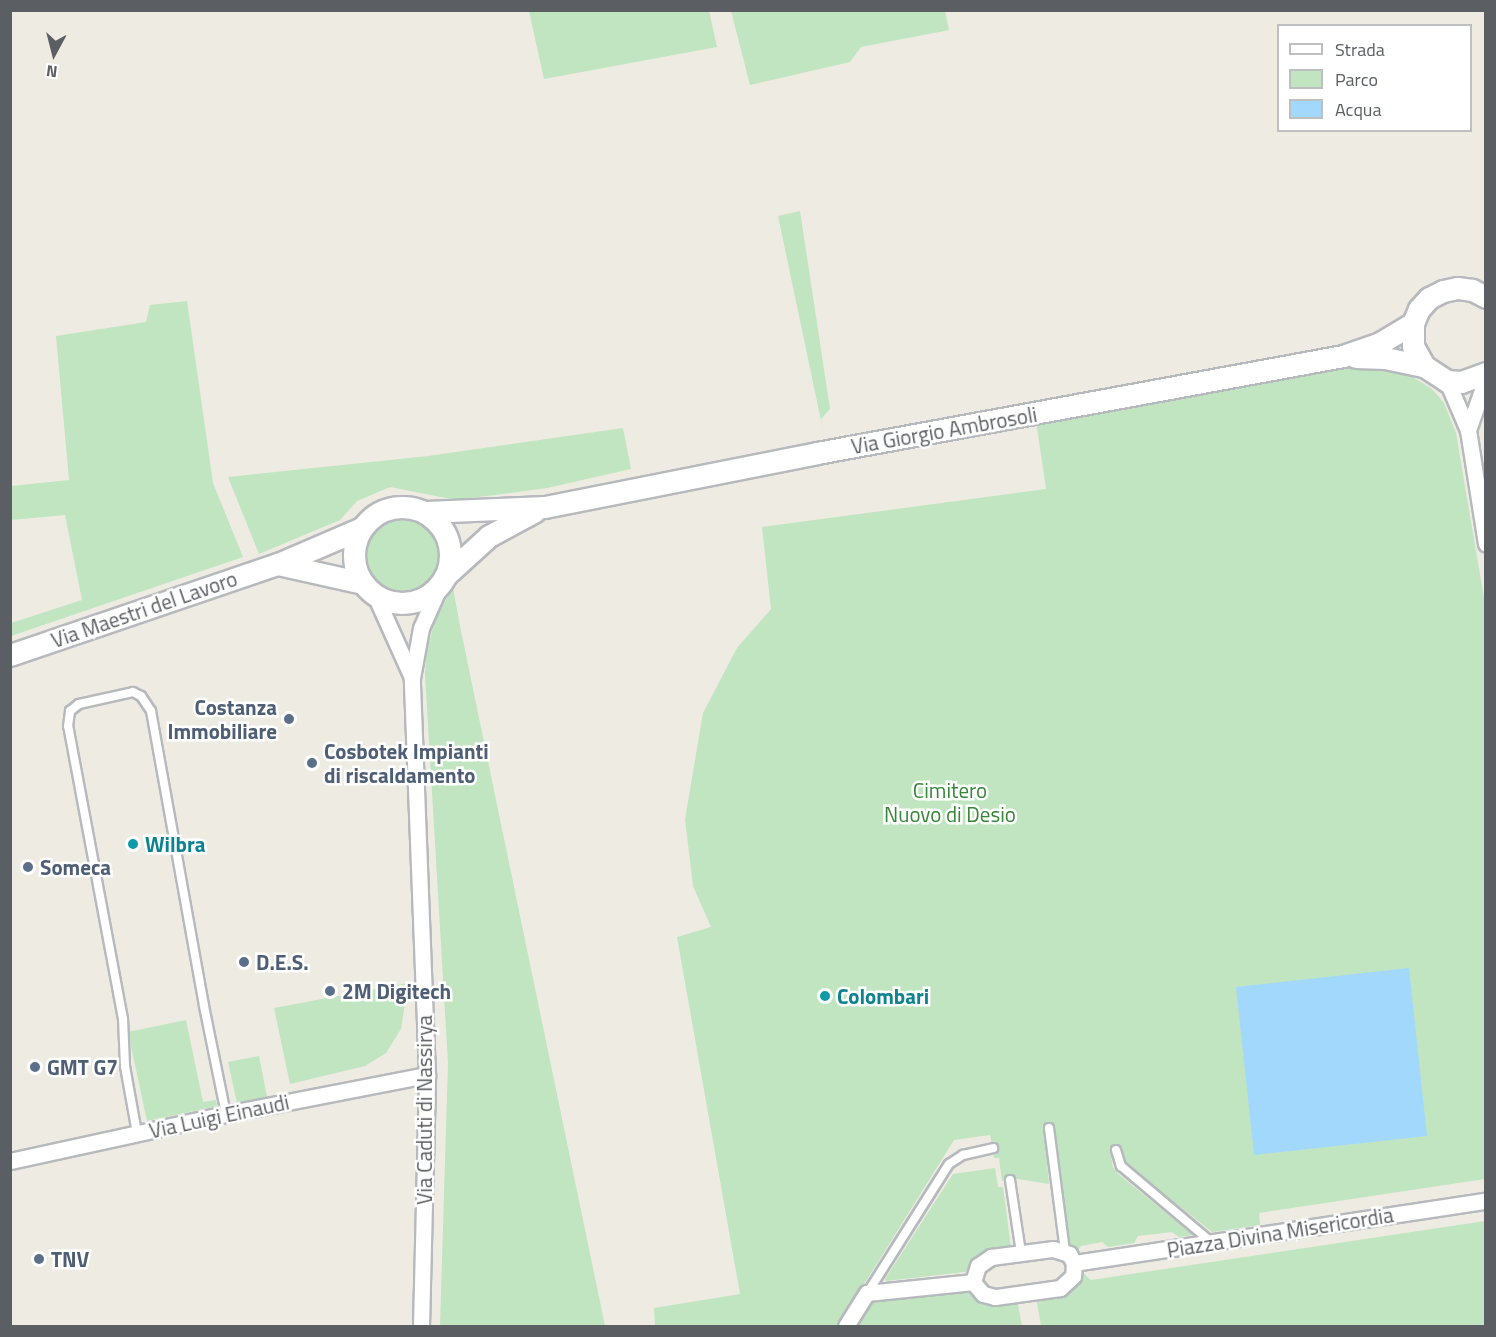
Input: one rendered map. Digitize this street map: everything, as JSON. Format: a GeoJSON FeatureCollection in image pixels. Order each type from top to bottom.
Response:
{"type":"FeatureCollection","features":[{"type":"Feature","properties":{"kind":"main road"},"geometry":{"type":"LineString","coordinates":[[1485,297],[1472,290],[1457,288],[1443,291],[1430,298],[1419,309],[1413,323],[1413,346],[1424,366],[1447,381],[1461,382],[1485,373]]}},
{"type":"Feature","properties":{"kind":"main road","name":"Via Giorgio Ambrosoli"},"geometry":{"type":"LineString","coordinates":[[426,512],[544,507],[817,453],[1343,356],[1380,343],[1413,323]]}},
{"type":"Feature","properties":{"kind":"main road","name":"Via Giorgio Ambrosoli"},"geometry":{"type":"LineString","coordinates":[[1343,356],[1385,358],[1424,366]]}},
{"type":"Feature","properties":{"kind":"main road"},"geometry":{"type":"LineString","coordinates":[[278,564],[369,589],[388,601],[411,602],[431,594],[444,579],[451,558],[448,540],[440,524],[426,512],[398,507],[384,510],[362,528],[356,541],[354,556],[356,570],[369,589]]}},
{"type":"Feature","properties":{"kind":"main road","name":"Via Giorgio Ambrosoli"},"geometry":{"type":"LineString","coordinates":[[444,579],[489,536],[520,517],[544,507]]}},
{"type":"Feature","properties":{"kind":"main road","name":"Via Maestri del Lavoro"},"geometry":{"type":"LineString","coordinates":[[10,655],[278,564],[362,528]]}},
{"type":"Feature","properties":{"kind":"street"},"geometry":{"type":"LineString","coordinates":[[1468,430],[1485,379]]}},
{"type":"Feature","properties":{"kind":"street"},"geometry":{"type":"LineString","coordinates":[[1447,381],[1468,430],[1485,544]]}},
{"type":"Feature","properties":{"kind":"street","name":"Via Caduti di Nassirya"},"geometry":{"type":"LineString","coordinates":[[421,1326],[427,1075],[412,678],[420,628],[444,579]]}},
{"type":"Feature","properties":{"kind":"street","name":"Via Caduti di Nassirya"},"geometry":{"type":"LineString","coordinates":[[369,589],[412,678]]}},
{"type":"Feature","properties":{"kind":"street","name":"Via Luigi Einaudi"},"geometry":{"type":"LineString","coordinates":[[10,1161],[226,1114],[427,1075]]}},
{"type":"Feature","properties":{"kind":"street","name":"Piazza Divina Misericordia"},"geometry":{"type":"LineString","coordinates":[[973,1282],[978,1266],[984,1260],[1021,1253],[1053,1249],[1070,1257],[1211,1242],[1485,1201]]}},
{"type":"Feature","properties":{"kind":"street"},"geometry":{"type":"LineString","coordinates":[[846,1326],[867,1293],[973,1282],[984,1294],[995,1297],[1060,1288],[1073,1276],[1070,1257]]}},
{"type":"Feature","properties":{"kind":"lane"},"geometry":{"type":"LineString","coordinates":[[137,1133],[125,1066],[123,1019],[68,726],[70,711],[79,704],[134,692],[141,696],[151,711],[204,1006],[226,1114]]}},
{"type":"Feature","properties":{"kind":"lane"},"geometry":{"type":"LineString","coordinates":[[1049,1128],[1070,1257]]}},
{"type":"Feature","properties":{"kind":"lane"},"geometry":{"type":"LineString","coordinates":[[867,1293],[949,1164],[963,1155],[993,1148]]}},
{"type":"Feature","properties":{"kind":"lane"},"geometry":{"type":"LineString","coordinates":[[1116,1150],[1121,1166],[1211,1242]]}},
{"type":"Feature","properties":{"kind":"lane"},"geometry":{"type":"LineString","coordinates":[[1010,1180],[1021,1253]]}},
{"type":"Feature","properties":{"kind":"green space"},"geometry":{"type":"Polygon","coordinates":[[[529,11],[709,11],[717,47],[544,79],[529,11]]]}},
{"type":"Feature","properties":{"kind":"green space"},"geometry":{"type":"Polygon","coordinates":[[[731,11],[945,11],[949,30],[861,47],[850,62],[750,85],[731,11]]]}},
{"type":"Feature","properties":{"kind":"green space"},"geometry":{"type":"Polygon","coordinates":[[[800,211],[830,409],[821,419],[823,430],[778,216],[800,211]]]}},
{"type":"Feature","properties":{"kind":"green space"},"geometry":{"type":"Polygon","coordinates":[[[187,301],[213,483],[243,557],[11,636],[11,623],[82,600],[65,515],[11,520],[11,486],[69,480],[56,336],[146,322],[150,305],[187,301]]]}},
{"type":"Feature","properties":{"kind":"green space","name":"Cimitero Nuovo di Desio"},"geometry":{"type":"Polygon","coordinates":[[[1357,364],[1403,371],[1432,389],[1444,403],[1456,433],[1485,604],[1485,1179],[1259,1213],[1260,1225],[1212,1232],[1124,1162],[1122,1150],[1110,1151],[1113,1167],[1117,1173],[1193,1235],[1179,1237],[1172,1232],[1138,1236],[1134,1243],[1108,1247],[1102,1242],[1081,1246],[1077,1252],[1070,1251],[1057,1160],[1047,1161],[1049,1184],[1018,1179],[1002,1181],[999,1158],[994,1158],[990,1135],[954,1140],[838,1326],[655,1326],[654,1308],[740,1294],[677,937],[711,927],[693,886],[685,819],[703,713],[737,648],[771,609],[762,527],[1046,489],[1036,421],[1357,364]]]}},
{"type":"Feature","properties":{"kind":"green space"},"geometry":{"type":"Polygon","coordinates":[[[623,428],[631,469],[547,488],[456,500],[390,487],[357,501],[340,520],[259,554],[228,477],[428,456],[623,428]]]}},
{"type":"Feature","properties":{"kind":"green space"},"geometry":{"type":"Polygon","coordinates":[[[402,518],[423,524],[433,534],[439,555],[433,576],[423,586],[402,592],[381,586],[371,576],[365,555],[371,534],[381,524],[402,518]]]}},
{"type":"Feature","properties":{"kind":"green space"},"geometry":{"type":"Polygon","coordinates":[[[453,588],[605,1326],[440,1326],[448,1063],[425,674],[426,653],[432,631],[439,611],[453,588]]]}},
{"type":"Feature","properties":{"kind":"green space"},"geometry":{"type":"Polygon","coordinates":[[[408,983],[401,1029],[386,1053],[365,1066],[290,1084],[274,1008],[408,983]]]}},
{"type":"Feature","properties":{"kind":"green space"},"geometry":{"type":"Polygon","coordinates":[[[186,1020],[203,1102],[216,1100],[217,1106],[147,1121],[128,1032],[186,1020]]]}},
{"type":"Feature","properties":{"kind":"green space"},"geometry":{"type":"Polygon","coordinates":[[[259,1056],[267,1097],[237,1103],[228,1062],[259,1056]]]}},
{"type":"Feature","properties":{"kind":"green space"},"geometry":{"type":"Polygon","coordinates":[[[995,1168],[998,1187],[1003,1187],[1011,1248],[965,1272],[886,1281],[885,1279],[953,1174],[995,1168]]]}},
{"type":"Feature","properties":{"kind":"green space"},"geometry":{"type":"Polygon","coordinates":[[[1485,1221],[1485,1326],[1041,1326],[1037,1302],[1066,1295],[1077,1281],[1080,1270],[1091,1280],[1485,1221]]]}},
{"type":"Feature","properties":{"kind":"green space"},"geometry":{"type":"Polygon","coordinates":[[[966,1292],[975,1294],[989,1305],[1018,1304],[1022,1326],[856,1326],[871,1302],[966,1292]]]}},
{"type":"Feature","properties":{"kind":"water"},"geometry":{"type":"Polygon","coordinates":[[[1409,968],[1427,1136],[1254,1155],[1236,987],[1409,968]]]}},
{"type":"Feature","properties":{"kind":"place","name":"Costanza Immobiliare"},"geometry":{"type":"Point","coordinates":[289,719]}},
{"type":"Feature","properties":{"kind":"place","name":"Cosbotek Impianti di riscaldamento"},"geometry":{"type":"Point","coordinates":[312,763]}},
{"type":"Feature","properties":{"kind":"place","name":"Wilbra"},"geometry":{"type":"Point","coordinates":[133,844]}},
{"type":"Feature","properties":{"kind":"place","name":"Someca"},"geometry":{"type":"Point","coordinates":[28,867]}},
{"type":"Feature","properties":{"kind":"place","name":"D.E.S."},"geometry":{"type":"Point","coordinates":[244,962]}},
{"type":"Feature","properties":{"kind":"place","name":"2M Digitech"},"geometry":{"type":"Point","coordinates":[330,991]}},
{"type":"Feature","properties":{"kind":"place","name":"Colombari"},"geometry":{"type":"Point","coordinates":[825,996]}},
{"type":"Feature","properties":{"kind":"place","name":"GMT G7"},"geometry":{"type":"Point","coordinates":[35,1067]}},
{"type":"Feature","properties":{"kind":"place","name":"TNV"},"geometry":{"type":"Point","coordinates":[39,1259]}}]}
